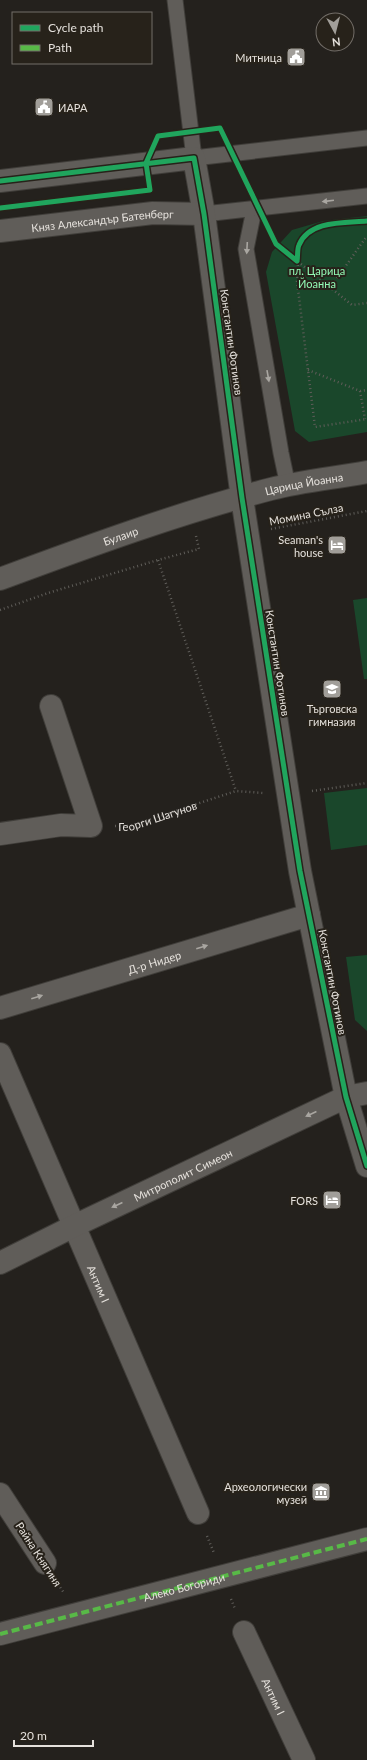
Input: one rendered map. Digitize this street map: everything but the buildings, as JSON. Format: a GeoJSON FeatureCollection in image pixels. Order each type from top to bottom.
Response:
{"type":"FeatureCollection","features":[{"type":"Feature","properties":{"kind":"street"},"geometry":{"type":"LineString","coordinates":[[0,181],[194,158]]}},
{"type":"Feature","properties":{"kind":"street","name":"Константин Фотинов"},"geometry":{"type":"LineString","coordinates":[[194,158],[204,214],[242,498],[288,794],[309,915],[357,1095],[367,1166]]}},
{"type":"Feature","properties":{"kind":"street","name":"Княз Александър Батенберг"},"geometry":{"type":"LineString","coordinates":[[0,231],[153,213],[204,214]]}},
{"type":"Feature","properties":{"kind":"street","name":"Царица Йоанна"},"geometry":{"type":"LineString","coordinates":[[242,498],[288,486],[367,472]]}},
{"type":"Feature","properties":{"kind":"street","name":"Булаир"},"geometry":{"type":"LineString","coordinates":[[0,579],[75,551],[190,513],[242,498]]}},
{"type":"Feature","properties":{"kind":"street"},"geometry":{"type":"LineString","coordinates":[[0,834],[61,825],[91,826],[52,706]]}},
{"type":"Feature","properties":{"kind":"street","name":"Д-р Нидер"},"geometry":{"type":"LineString","coordinates":[[0,1008],[309,915]]}},
{"type":"Feature","properties":{"kind":"street","name":"Антим I"},"geometry":{"type":"LineString","coordinates":[[0,1054],[198,1513]]}},
{"type":"Feature","properties":{"kind":"street","name":"Митрополит Симеон"},"geometry":{"type":"LineString","coordinates":[[0,1263],[74,1226],[357,1095]]}},
{"type":"Feature","properties":{"kind":"street","name":"Райна Княгиня"},"geometry":{"type":"LineString","coordinates":[[0,1494],[45,1563]]}},
{"type":"Feature","properties":{"kind":"street","name":"Алеко Богориди"},"geometry":{"type":"LineString","coordinates":[[0,1634],[367,1539]]}},
{"type":"Feature","properties":{"kind":"street","name":"Антим I"},"geometry":{"type":"LineString","coordinates":[[244,1632],[304,1760]]}},
{"type":"Feature","properties":{"kind":"lane"},"geometry":{"type":"LineString","coordinates":[[175,0],[194,158],[367,138]]}},
{"type":"Feature","properties":{"kind":"lane"},"geometry":{"type":"LineString","coordinates":[[204,214],[254,210],[367,196]]}},
{"type":"Feature","properties":{"kind":"lane"},"geometry":{"type":"LineString","coordinates":[[254,210],[246,249],[281,454],[288,486]]}},
{"type":"Feature","properties":{"kind":"path"},"geometry":{"type":"LineString","coordinates":[[360,391],[366,419],[315,427],[297,281],[297,261],[299,245],[304,237],[314,228],[326,225],[367,221]]}},
{"type":"Feature","properties":{"kind":"path"},"geometry":{"type":"LineString","coordinates":[[330,288],[367,236]]}},
{"type":"Feature","properties":{"kind":"path"},"geometry":{"type":"LineString","coordinates":[[276,244],[352,305],[367,303]]}},
{"type":"Feature","properties":{"kind":"path"},"geometry":{"type":"LineString","coordinates":[[307,369],[360,391],[367,390]]}},
{"type":"Feature","properties":{"kind":"path"},"geometry":{"type":"LineString","coordinates":[[0,610],[48,592],[199,549],[190,513]]}},
{"type":"Feature","properties":{"kind":"path"},"geometry":{"type":"LineString","coordinates":[[158,560],[236,791]]}},
{"type":"Feature","properties":{"kind":"green space","name":"пл. Царица Йоанна"},"geometry":{"type":"Polygon","coordinates":[[[367,216],[367,432],[309,442],[295,431],[266,272],[272,252],[292,230],[323,221],[367,216]]]}},
{"type":"Feature","properties":{"kind":"green space"},"geometry":{"type":"Polygon","coordinates":[[[367,598],[367,679],[364,679],[353,600],[367,598]]]}},
{"type":"Feature","properties":{"kind":"green space"},"geometry":{"type":"Polygon","coordinates":[[[367,788],[367,845],[331,850],[324,793],[367,788]]]}},
{"type":"Feature","properties":{"kind":"green space"},"geometry":{"type":"Polygon","coordinates":[[[367,955],[367,1031],[355,1020],[346,957],[367,955]]]}},
{"type":"Feature","properties":{"kind":"marked path"},"geometry":{"type":"LineString","coordinates":[[0,1634],[367,1539]]}},
{"type":"Feature","properties":{"kind":"cycle path"},"geometry":{"type":"LineString","coordinates":[[0,208],[150,190],[146,163],[158,136],[220,128],[276,244],[297,261]]}},
{"type":"Feature","properties":{"kind":"cycle path"},"geometry":{"type":"LineString","coordinates":[[0,181],[194,158],[204,214],[242,498],[300,871],[346,1097],[367,1166]]}},
{"type":"Feature","properties":{"kind":"cycle path"},"geometry":{"type":"LineString","coordinates":[[297,261],[299,245],[304,237],[311,231],[328,224],[367,221]]}},
{"type":"Feature","properties":{"kind":"place","name":"Митница"},"geometry":{"type":"Point","coordinates":[296,57]}},
{"type":"Feature","properties":{"kind":"place","name":"ИАРА"},"geometry":{"type":"Point","coordinates":[44,107]}},
{"type":"Feature","properties":{"kind":"place","name":"Seaman's house"},"geometry":{"type":"Point","coordinates":[337,545]}},
{"type":"Feature","properties":{"kind":"place","name":"Търговска гимназия"},"geometry":{"type":"Point","coordinates":[332,689]}},
{"type":"Feature","properties":{"kind":"place","name":"FORS"},"geometry":{"type":"Point","coordinates":[332,1200]}},
{"type":"Feature","properties":{"kind":"place","name":"Археологически музей"},"geometry":{"type":"Point","coordinates":[321,1492]}}]}
